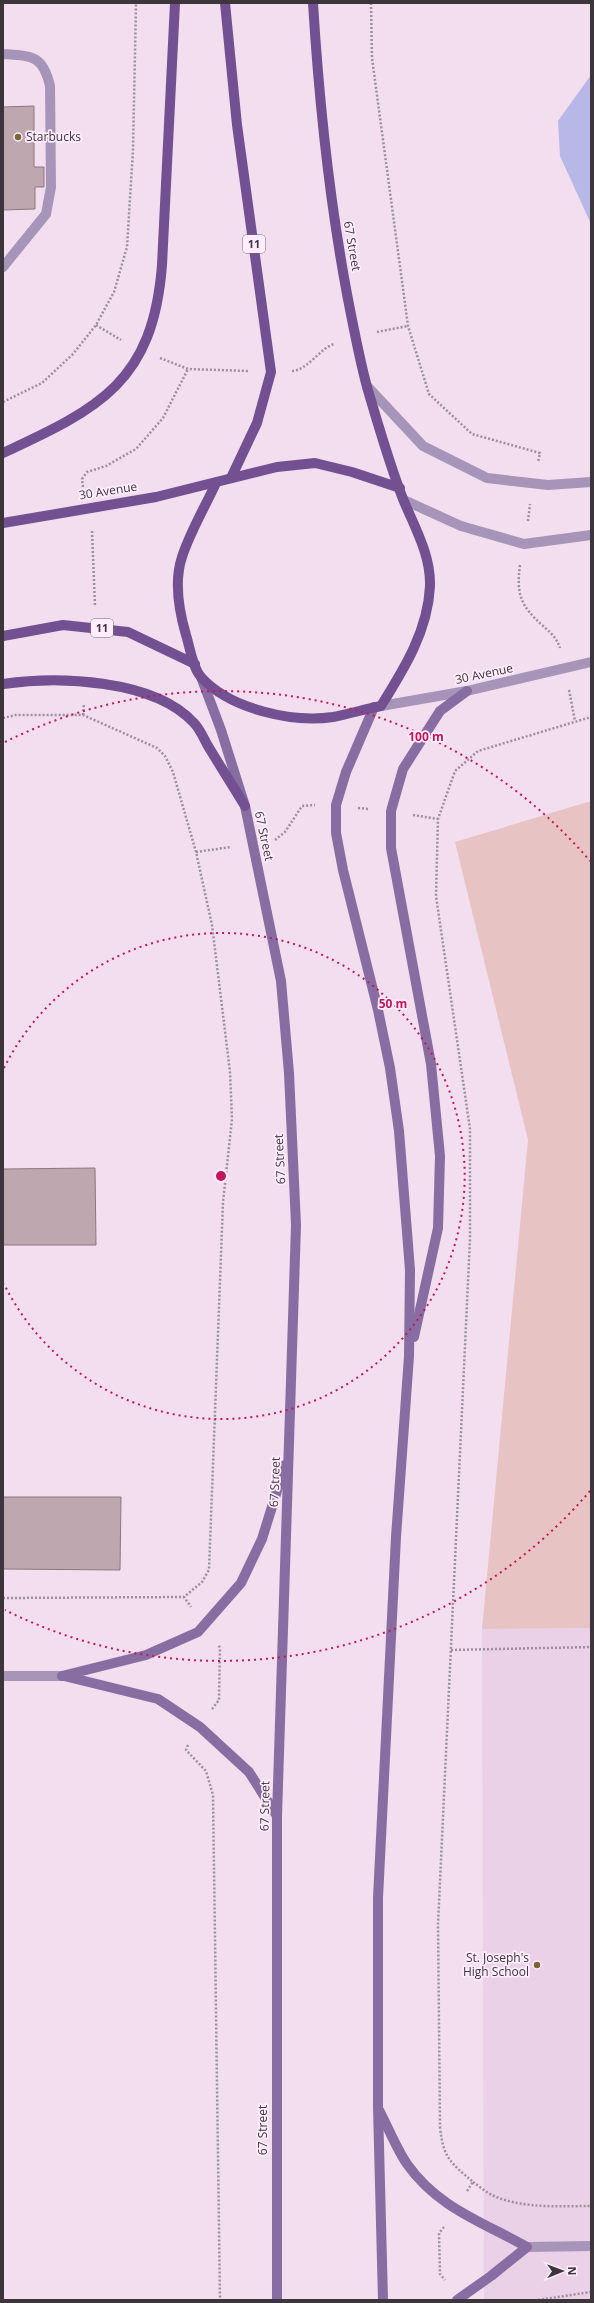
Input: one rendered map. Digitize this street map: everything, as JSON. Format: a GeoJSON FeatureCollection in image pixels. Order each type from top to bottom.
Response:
{"type":"FeatureCollection","features":[{"type":"Feature","properties":{"kind":"main road"},"geometry":{"type":"LineString","coordinates":[[3,453],[68,423],[97,404],[122,381],[141,352],[152,327],[160,298],[175,3]]}},
{"type":"Feature","properties":{"kind":"main road","name":"11"},"geometry":{"type":"LineString","coordinates":[[225,3],[237,124],[271,372],[257,423],[231,478]]}},
{"type":"Feature","properties":{"kind":"main road","name":"67 Street"},"geometry":{"type":"LineString","coordinates":[[313,3],[319,100],[336,232],[367,386],[404,500],[415,522],[424,550],[430,584],[427,617],[413,652],[377,707]]}},
{"type":"Feature","properties":{"kind":"main road","name":"30 Avenue"},"geometry":{"type":"LineString","coordinates":[[3,523],[156,497],[277,467],[315,463],[352,472],[400,488]]}},
{"type":"Feature","properties":{"kind":"main road"},"geometry":{"type":"LineString","coordinates":[[216,483],[182,558],[178,591],[182,620],[195,664],[201,677],[228,698],[260,711],[294,716],[332,717],[377,707]]}},
{"type":"Feature","properties":{"kind":"main road","name":"11"},"geometry":{"type":"LineString","coordinates":[[3,636],[63,625],[128,632],[195,664]]}},
{"type":"Feature","properties":{"kind":"main road","name":"67 Street"},"geometry":{"type":"LineString","coordinates":[[201,677],[221,730],[245,806],[281,981],[289,1073],[296,1225],[277,1816],[275,2214],[277,2300]]}},
{"type":"Feature","properties":{"kind":"main road"},"geometry":{"type":"LineString","coordinates":[[3,684],[20,682],[88,681],[130,689],[170,704],[194,723],[245,806]]}},
{"type":"Feature","properties":{"kind":"main road"},"geometry":{"type":"LineString","coordinates":[[409,1356],[438,1228],[440,1156],[431,1064],[391,848],[391,811],[403,769],[422,736],[440,711],[467,691]]}},
{"type":"Feature","properties":{"kind":"main road"},"geometry":{"type":"LineString","coordinates":[[377,707],[346,772],[336,805],[336,833],[378,1010],[399,1131],[410,1270],[409,1356],[396,1537],[378,1898],[378,2107],[383,2300]]}},
{"type":"Feature","properties":{"kind":"main road"},"geometry":{"type":"LineString","coordinates":[[62,1676],[146,1654],[198,1632],[241,1583],[262,1539],[289,1454]]}},
{"type":"Feature","properties":{"kind":"main road"},"geometry":{"type":"LineString","coordinates":[[62,1676],[158,1699],[200,1727],[249,1772],[277,1816]]}},
{"type":"Feature","properties":{"kind":"main road"},"geometry":{"type":"LineString","coordinates":[[378,2107],[407,2164],[425,2186],[454,2210],[528,2247],[457,2300]]}},
{"type":"Feature","properties":{"kind":"main road"},"geometry":{"type":"LineString","coordinates":[[275,2214],[283,2300]]}},
{"type":"Feature","properties":{"kind":"street"},"geometry":{"type":"LineString","coordinates":[[3,54],[25,55],[37,59],[46,70],[50,86],[51,187],[46,214],[3,267]]}},
{"type":"Feature","properties":{"kind":"street"},"geometry":{"type":"LineString","coordinates":[[367,386],[423,446],[487,478],[548,485],[591,482]]}},
{"type":"Feature","properties":{"kind":"street"},"geometry":{"type":"LineString","coordinates":[[404,500],[461,526],[524,544],[591,535]]}},
{"type":"Feature","properties":{"kind":"street","name":"30 Avenue"},"geometry":{"type":"LineString","coordinates":[[377,707],[467,691],[591,662]]}},
{"type":"Feature","properties":{"kind":"street"},"geometry":{"type":"LineString","coordinates":[[3,1676],[62,1676]]}},
{"type":"Feature","properties":{"kind":"street"},"geometry":{"type":"LineString","coordinates":[[528,2247],[591,2246]]}},
{"type":"Feature","properties":{"kind":"path"},"geometry":{"type":"LineString","coordinates":[[3,402],[42,383],[73,354],[96,325],[114,292],[127,247],[133,150],[136,3]]}},
{"type":"Feature","properties":{"kind":"path"},"geometry":{"type":"LineString","coordinates":[[371,3],[372,58],[408,326],[429,394],[472,434],[540,453],[537,467]]}},
{"type":"Feature","properties":{"kind":"path"},"geometry":{"type":"LineString","coordinates":[[96,325],[125,342]]}},
{"type":"Feature","properties":{"kind":"path"},"geometry":{"type":"LineString","coordinates":[[377,332],[408,326]]}},
{"type":"Feature","properties":{"kind":"path"},"geometry":{"type":"LineString","coordinates":[[296,371],[305,366],[325,347],[333,344]]}},
{"type":"Feature","properties":{"kind":"path"},"geometry":{"type":"LineString","coordinates":[[167,361],[188,368],[244,371]]}},
{"type":"Feature","properties":{"kind":"path"},"geometry":{"type":"LineString","coordinates":[[83,489],[82,479],[86,472],[106,466],[136,449],[163,418],[188,368]]}},
{"type":"Feature","properties":{"kind":"path"},"geometry":{"type":"LineString","coordinates":[[92,530],[96,599]]}},
{"type":"Feature","properties":{"kind":"path"},"geometry":{"type":"LineString","coordinates":[[520,570],[517,584],[521,599],[534,618],[554,636],[560,646]]}},
{"type":"Feature","properties":{"kind":"path"},"geometry":{"type":"LineString","coordinates":[[568,687],[575,720]]}},
{"type":"Feature","properties":{"kind":"path"},"geometry":{"type":"LineString","coordinates":[[3,718],[16,715],[83,715],[157,748],[166,756],[173,772],[196,852],[212,925],[230,1072],[232,1119],[224,1202],[209,1570],[202,1582],[184,1596],[3,1598]]}},
{"type":"Feature","properties":{"kind":"path"},"geometry":{"type":"LineString","coordinates":[[591,717],[575,720],[478,751],[455,771],[438,819],[436,896],[470,1130],[470,1239],[438,1924],[440,2127],[442,2147],[452,2163],[473,2182],[494,2196],[508,2200],[549,2206],[591,2206]]}},
{"type":"Feature","properties":{"kind":"path"},"geometry":{"type":"LineString","coordinates":[[275,840],[285,832],[302,806],[336,805],[391,811],[438,819]]}},
{"type":"Feature","properties":{"kind":"path"},"geometry":{"type":"LineString","coordinates":[[196,852],[233,847]]}},
{"type":"Feature","properties":{"kind":"path"},"geometry":{"type":"LineString","coordinates":[[184,1596],[194,1611]]}},
{"type":"Feature","properties":{"kind":"path"},"geometry":{"type":"LineString","coordinates":[[451,1650],[591,1646]]}},
{"type":"Feature","properties":{"kind":"path"},"geometry":{"type":"LineString","coordinates":[[219,1700],[220,1648]]}},
{"type":"Feature","properties":{"kind":"path"},"geometry":{"type":"LineString","coordinates":[[191,1741],[186,1750],[206,1771],[213,1795],[220,2300]]}},
{"type":"Feature","properties":{"kind":"path"},"geometry":{"type":"LineString","coordinates":[[466,2193],[473,2182]]}},
{"type":"Feature","properties":{"kind":"path"},"geometry":{"type":"LineString","coordinates":[[443,2227],[439,2233],[440,2274],[444,2279]]}},
{"type":"Feature","properties":{"kind":"path"},"geometry":{"type":"LineString","coordinates":[[538,2300],[591,2292]]}},
{"type":"Feature","properties":{"kind":"shaded area"},"geometry":{"type":"Polygon","coordinates":[[[591,801],[591,1628],[482,1629],[528,1140],[455,842],[591,801]]]}},
{"type":"Feature","properties":{"kind":"shaded area","name":"St. Joseph's High School"},"geometry":{"type":"Polygon","coordinates":[[[591,1628],[591,2300],[484,2300],[482,1629],[591,1628]]]}},
{"type":"Feature","properties":{"kind":"water"},"geometry":{"type":"Polygon","coordinates":[[[591,75],[591,224],[560,156],[558,121],[591,75]]]}},
{"type":"Feature","properties":{"kind":"building","name":"Starbucks"},"geometry":{"type":"Polygon","coordinates":[[[34,106],[34,167],[44,167],[44,187],[35,187],[35,209],[3,210],[3,107],[34,106]]]}},
{"type":"Feature","properties":{"kind":"building"},"geometry":{"type":"Polygon","coordinates":[[[95,1168],[96,1245],[3,1245],[3,1169],[95,1168]]]}},
{"type":"Feature","properties":{"kind":"building"},"geometry":{"type":"Polygon","coordinates":[[[3,1497],[121,1497],[120,1570],[3,1569],[3,1497]]]}},
{"type":"Feature","properties":{"kind":"place","name":"Starbucks"},"geometry":{"type":"Point","coordinates":[18,137]}},
{"type":"Feature","properties":{"kind":"place","name":"St. Joseph's High School"},"geometry":{"type":"Point","coordinates":[537,1965]}}]}
